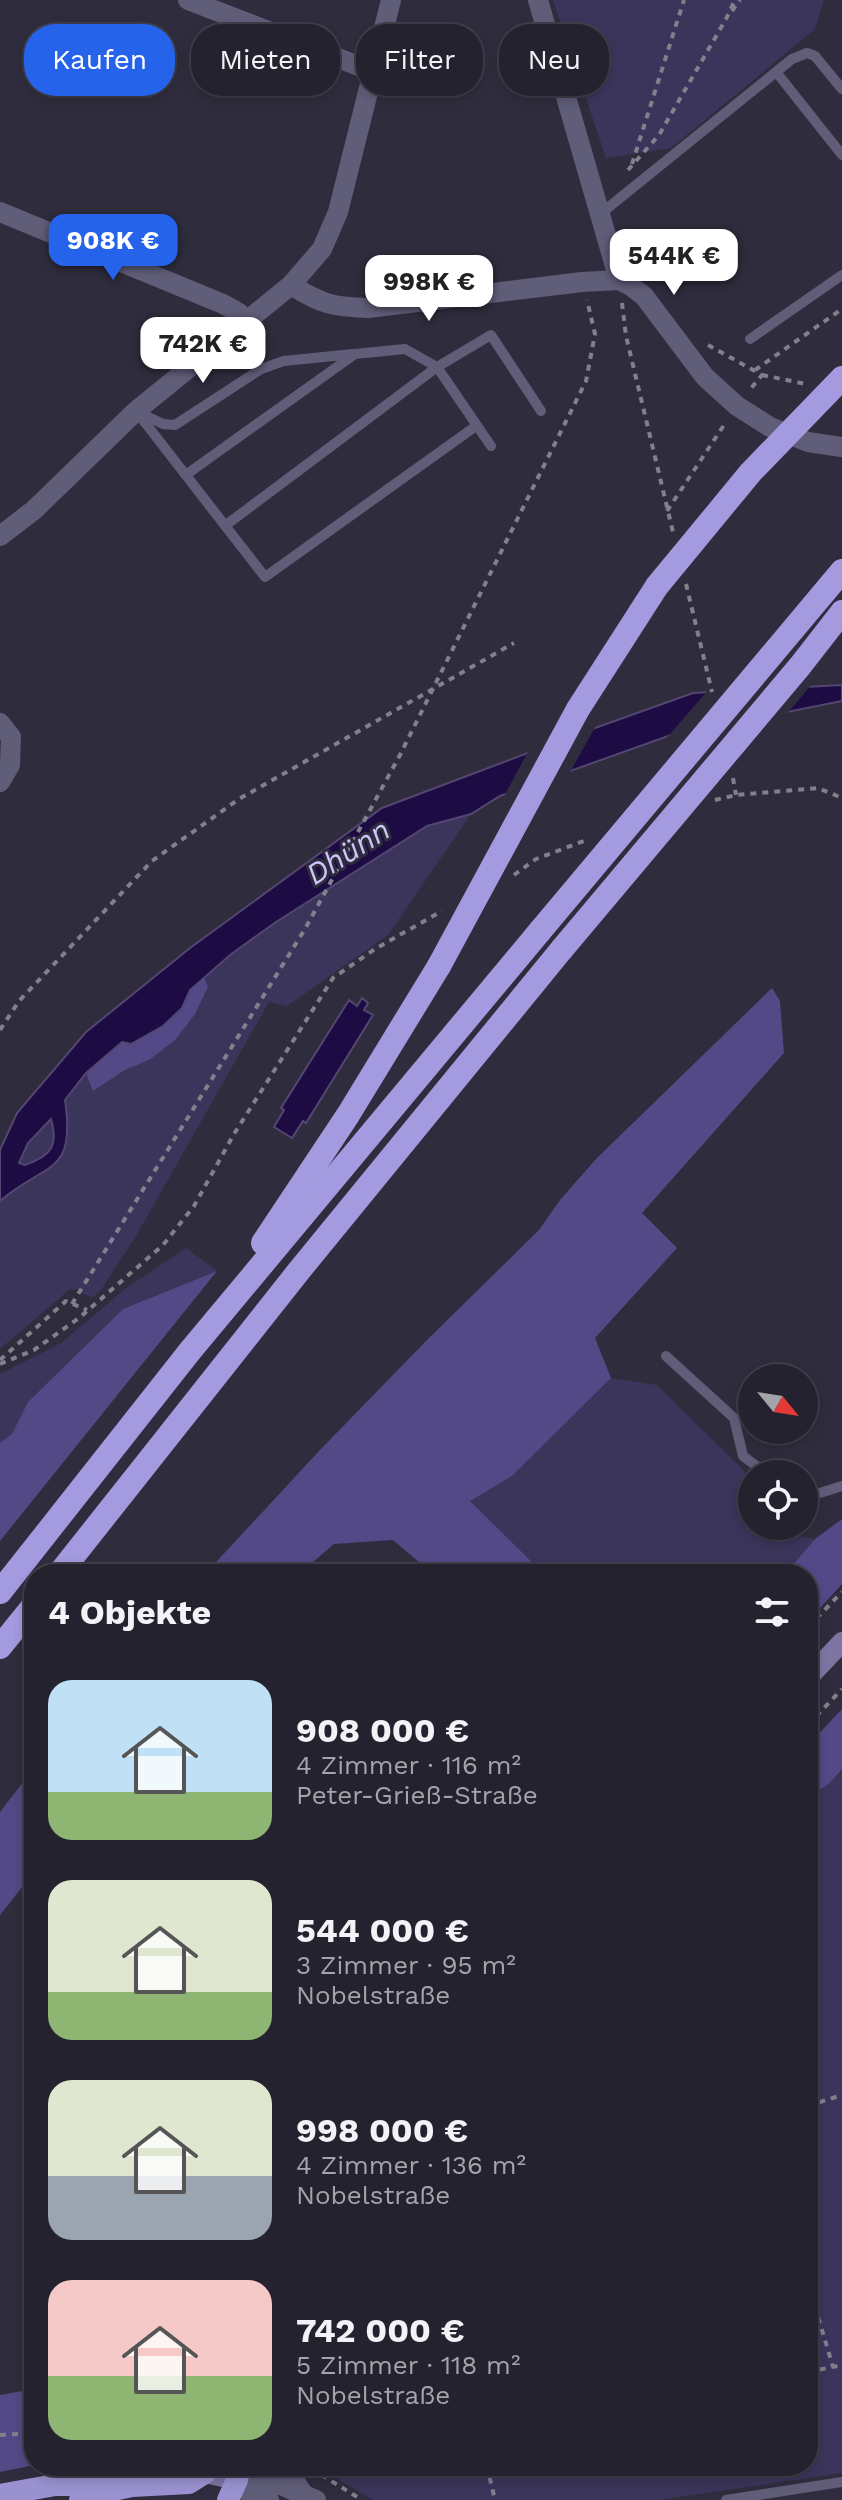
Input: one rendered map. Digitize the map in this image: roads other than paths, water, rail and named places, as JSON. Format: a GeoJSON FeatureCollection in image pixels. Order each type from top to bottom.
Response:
{"type":"FeatureCollection","features":[{"type":"Feature","properties":{"kind":"highway"},"geometry":{"type":"LineString","coordinates":[[190,1351],[348,1115],[439,966],[578,709],[657,586],[751,472],[842,378]]}},
{"type":"Feature","properties":{"kind":"highway"},"geometry":{"type":"LineString","coordinates":[[0,1592],[190,1351],[842,571]]}},
{"type":"Feature","properties":{"kind":"highway"},"geometry":{"type":"LineString","coordinates":[[67,1564],[308,1260],[842,612]]}},
{"type":"Feature","properties":{"kind":"highway"},"geometry":{"type":"LineString","coordinates":[[0,1647],[24,1617]]}},
{"type":"Feature","properties":{"kind":"highway"},"geometry":{"type":"LineString","coordinates":[[55,2485],[63,2476]]}},
{"type":"Feature","properties":{"kind":"highway"},"geometry":{"type":"LineString","coordinates":[[0,2495],[69,2485],[96,2476]]}},
{"type":"Feature","properties":{"kind":"highway"},"geometry":{"type":"LineString","coordinates":[[80,2500],[132,2486],[189,2483],[196,2476]]}},
{"type":"Feature","properties":{"kind":"highway"},"geometry":{"type":"LineString","coordinates":[[192,2500],[200,2476]]}},
{"type":"Feature","properties":{"kind":"main road"},"geometry":{"type":"LineString","coordinates":[[818,1667],[842,1642]]}},
{"type":"Feature","properties":{"kind":"street"},"geometry":{"type":"LineString","coordinates":[[188,0],[356,65]]}},
{"type":"Feature","properties":{"kind":"street"},"geometry":{"type":"LineString","coordinates":[[385,24],[391,0]]}},
{"type":"Feature","properties":{"kind":"street"},"geometry":{"type":"LineString","coordinates":[[538,0],[619,280]]}},
{"type":"Feature","properties":{"kind":"street"},"geometry":{"type":"LineString","coordinates":[[0,536],[34,510],[136,411],[291,285],[322,249],[338,212],[368,96]]}},
{"type":"Feature","properties":{"kind":"street"},"geometry":{"type":"LineString","coordinates":[[0,212],[223,304],[247,321]]}},
{"type":"Feature","properties":{"kind":"street"},"geometry":{"type":"LineString","coordinates":[[291,285],[318,302],[343,308],[368,308],[619,280],[644,296],[705,377],[737,406],[770,427],[808,442],[842,447]]}},
{"type":"Feature","properties":{"kind":"street"},"geometry":{"type":"LineString","coordinates":[[0,723],[11,737],[10,765],[0,782]]}},
{"type":"Feature","properties":{"kind":"street"},"geometry":{"type":"LineString","coordinates":[[259,2476],[310,2497]]}},
{"type":"Feature","properties":{"kind":"street"},"geometry":{"type":"LineString","coordinates":[[293,2476],[310,2497]]}},
{"type":"Feature","properties":{"kind":"street"},"geometry":{"type":"LineString","coordinates":[[236,2482],[250,2494],[269,2500]]}},
{"type":"Feature","properties":{"kind":"lane"},"geometry":{"type":"LineString","coordinates":[[599,215],[792,59],[807,53],[815,56],[842,89]]}},
{"type":"Feature","properties":{"kind":"lane"},"geometry":{"type":"LineString","coordinates":[[777,73],[842,155]]}},
{"type":"Feature","properties":{"kind":"lane"},"geometry":{"type":"LineString","coordinates":[[750,339],[842,275]]}},
{"type":"Feature","properties":{"kind":"lane"},"geometry":{"type":"LineString","coordinates":[[226,525],[437,367],[491,335],[541,411]]}},
{"type":"Feature","properties":{"kind":"lane"},"geometry":{"type":"LineString","coordinates":[[136,411],[163,424],[175,425],[261,369],[284,361],[405,349],[437,367],[491,446]]}},
{"type":"Feature","properties":{"kind":"lane"},"geometry":{"type":"LineString","coordinates":[[187,474],[355,354]]}},
{"type":"Feature","properties":{"kind":"lane"},"geometry":{"type":"LineString","coordinates":[[136,411],[265,577],[476,426]]}},
{"type":"Feature","properties":{"kind":"lane"},"geometry":{"type":"LineString","coordinates":[[666,1356],[734,1418],[743,1456],[748,1460]]}},
{"type":"Feature","properties":{"kind":"lane"},"geometry":{"type":"LineString","coordinates":[[818,1494],[842,1486]]}},
{"type":"Feature","properties":{"kind":"lane"},"geometry":{"type":"LineString","coordinates":[[726,2500],[842,2482]]}},
{"type":"Feature","properties":{"kind":"water","name":"Dhünn"},"geometry":{"type":"Polygon","coordinates":[[[842,685],[842,701],[671,735],[500,796],[471,814],[427,826],[276,922],[230,955],[190,990],[182,1008],[163,1026],[131,1044],[122,1042],[86,1073],[65,1100],[67,1125],[62,1155],[44,1172],[0,1201],[0,1150],[17,1113],[86,1032],[190,948],[382,808],[693,693],[842,685]],[[51,1119],[28,1143],[19,1163],[25,1165],[46,1154],[53,1143],[51,1119]]]}},
{"type":"Feature","properties":{"kind":"water"},"geometry":{"type":"Polygon","coordinates":[[[362,998],[368,1003],[364,1010],[373,1015],[306,1123],[303,1121],[292,1138],[274,1127],[284,1110],[281,1108],[349,1000],[357,1006],[362,998]]]}}]}
